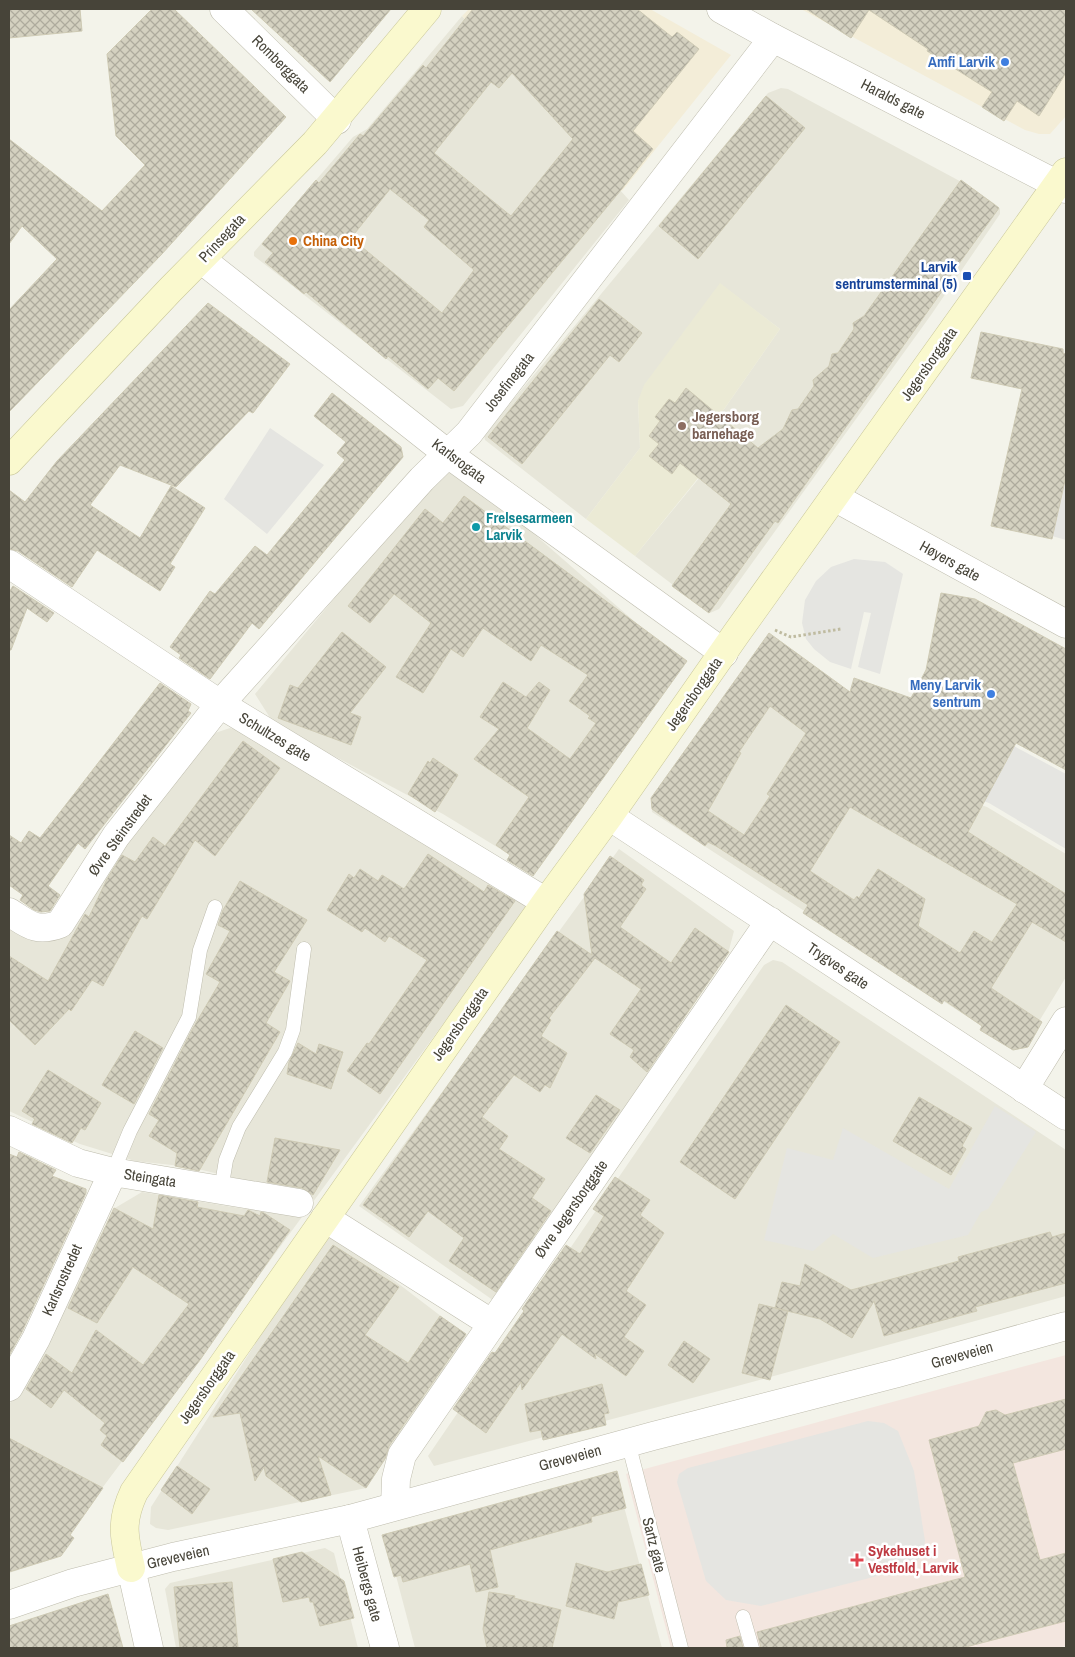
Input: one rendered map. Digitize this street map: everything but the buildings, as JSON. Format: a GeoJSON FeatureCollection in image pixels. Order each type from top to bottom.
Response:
{"type":"FeatureCollection","features":[{"type":"Feature","properties":{"kind":"main road","name":"Prinsegata"},"geometry":{"type":"LineString","coordinates":[[9,461],[336,120],[427,9]]}},
{"type":"Feature","properties":{"kind":"main road","name":"Jegersborggata"},"geometry":{"type":"LineString","coordinates":[[132,1568],[124,1538],[125,1511],[134,1492],[546,902],[609,816],[834,497],[1064,182]]}},
{"type":"Feature","properties":{"kind":"street","name":"Romberggata"},"geometry":{"type":"LineString","coordinates":[[224,9],[336,120]]}},
{"type":"Feature","properties":{"kind":"street","name":"Haralds gate"},"geometry":{"type":"LineString","coordinates":[[721,9],[773,38],[1064,182]]}},
{"type":"Feature","properties":{"kind":"street","name":"Josefinegata"},"geometry":{"type":"LineString","coordinates":[[220,704],[475,425],[773,38]]}},
{"type":"Feature","properties":{"kind":"street","name":"Karlsrogata"},"geometry":{"type":"LineString","coordinates":[[202,260],[448,454],[724,653]]}},
{"type":"Feature","properties":{"kind":"street","name":"Høyers gate"},"geometry":{"type":"LineString","coordinates":[[834,497],[1066,624]]}},
{"type":"Feature","properties":{"kind":"street","name":"Schultzes gate"},"geometry":{"type":"LineString","coordinates":[[9,564],[220,704],[546,902]]}},
{"type":"Feature","properties":{"kind":"street","name":"Øvre Steinstredet"},"geometry":{"type":"LineString","coordinates":[[9,912],[31,926],[40,929],[60,924],[116,836],[220,704]]}},
{"type":"Feature","properties":{"kind":"street","name":"Trygves gate"},"geometry":{"type":"LineString","coordinates":[[609,816],[1066,1116]]}},
{"type":"Feature","properties":{"kind":"street","name":"Øvre Jegersborggate"},"geometry":{"type":"LineString","coordinates":[[395,1506],[396,1479],[402,1455],[491,1323],[770,921]]}},
{"type":"Feature","properties":{"kind":"street"},"geometry":{"type":"LineString","coordinates":[[1024,1089],[1066,1021]]}},
{"type":"Feature","properties":{"kind":"street","name":"Steingata"},"geometry":{"type":"LineString","coordinates":[[9,1130],[78,1163],[113,1172],[299,1203]]}},
{"type":"Feature","properties":{"kind":"street","name":"Karlsrostredet"},"geometry":{"type":"LineString","coordinates":[[9,1387],[36,1338],[113,1172]]}},
{"type":"Feature","properties":{"kind":"street"},"geometry":{"type":"LineString","coordinates":[[325,1218],[491,1323]]}},
{"type":"Feature","properties":{"kind":"street","name":"Greveveien"},"geometry":{"type":"LineString","coordinates":[[9,1605],[73,1583],[173,1557],[350,1519],[628,1442],[898,1373],[1066,1326]]}},
{"type":"Feature","properties":{"kind":"street","name":"Heibergs gate"},"geometry":{"type":"LineString","coordinates":[[350,1519],[385,1648]]}},
{"type":"Feature","properties":{"kind":"street"},"geometry":{"type":"LineString","coordinates":[[132,1568],[149,1648]]}},
{"type":"Feature","properties":{"kind":"lane"},"geometry":{"type":"LineString","coordinates":[[113,1172],[130,1131],[189,1017],[200,950],[215,907]]}},
{"type":"Feature","properties":{"kind":"lane"},"geometry":{"type":"LineString","coordinates":[[221,1190],[226,1160],[239,1127],[285,1052],[293,1030],[304,949]]}},
{"type":"Feature","properties":{"kind":"lane","name":"Sartz gate"},"geometry":{"type":"LineString","coordinates":[[628,1442],[681,1648]]}},
{"type":"Feature","properties":{"kind":"lane"},"geometry":{"type":"LineString","coordinates":[[743,1618],[752,1648]]}},
{"type":"Feature","properties":{"kind":"path"},"geometry":{"type":"LineString","coordinates":[[774,630],[791,636],[841,629]]}},
{"type":"Feature","properties":{"kind":"shaded area"},"geometry":{"type":"Polygon","coordinates":[[[469,9],[650,9],[731,55],[622,191],[462,16],[469,9]]]}},
{"type":"Feature","properties":{"kind":"shaded area","name":"Amfi Larvik"},"geometry":{"type":"Polygon","coordinates":[[[801,9],[1066,9],[1066,116],[1050,134],[1039,134],[1025,130],[801,9]]]}},
{"type":"Feature","properties":{"kind":"shaded area"},"geometry":{"type":"Polygon","coordinates":[[[462,16],[629,200],[463,406],[451,409],[254,256],[254,252],[353,137],[367,129],[462,16]]]}},
{"type":"Feature","properties":{"kind":"shaded area"},"geometry":{"type":"Polygon","coordinates":[[[781,88],[788,89],[969,186],[995,204],[1000,209],[1000,214],[931,315],[719,609],[710,613],[635,556],[700,477],[714,476],[744,434],[720,415],[780,329],[720,284],[638,401],[640,448],[586,519],[485,440],[484,435],[768,93],[781,88]]]}},
{"type":"Feature","properties":{"kind":"shaded area"},"geometry":{"type":"Polygon","coordinates":[[[720,283],[780,329],[720,415],[744,434],[713,476],[699,477],[635,556],[586,519],[640,448],[638,401],[644,385],[720,283]]]}},
{"type":"Feature","properties":{"kind":"shaded area"},"geometry":{"type":"Polygon","coordinates":[[[270,428],[324,465],[267,534],[224,499],[270,428]]]}},
{"type":"Feature","properties":{"kind":"shaded area"},"geometry":{"type":"Polygon","coordinates":[[[440,471],[463,472],[681,662],[533,869],[443,814],[274,724],[255,694],[440,471]]]}},
{"type":"Feature","properties":{"kind":"shaded area"},"geometry":{"type":"Polygon","coordinates":[[[1066,473],[1066,540],[1052,536],[1066,473]]]}},
{"type":"Feature","properties":{"kind":"shaded area"},"geometry":{"type":"Polygon","coordinates":[[[854,559],[885,562],[903,574],[880,674],[858,667],[871,613],[864,612],[851,669],[830,662],[814,649],[806,639],[802,623],[805,600],[816,581],[831,567],[854,559]]]}},
{"type":"Feature","properties":{"kind":"shaded area"},"geometry":{"type":"Polygon","coordinates":[[[767,637],[847,690],[808,746],[987,807],[1066,854],[1066,977],[1024,1046],[1017,1049],[652,812],[651,799],[767,637]]]}},
{"type":"Feature","properties":{"kind":"shaded area"},"geometry":{"type":"Polygon","coordinates":[[[958,716],[1066,774],[1066,849],[989,803],[832,751],[958,716]]]}},
{"type":"Feature","properties":{"kind":"shaded area"},"geometry":{"type":"Polygon","coordinates":[[[230,728],[237,730],[530,905],[174,1392],[67,1535],[72,1538],[59,1557],[9,1573],[9,1405],[115,1208],[142,1192],[245,1209],[251,1182],[190,1167],[135,1161],[80,1144],[9,1111],[9,921],[37,938],[138,827],[202,746],[215,733],[230,728]]]}},
{"type":"Feature","properties":{"kind":"shaded area"},"geometry":{"type":"Polygon","coordinates":[[[619,849],[734,931],[729,950],[497,1303],[359,1206],[619,849]]]}},
{"type":"Feature","properties":{"kind":"shaded area"},"geometry":{"type":"Polygon","coordinates":[[[773,960],[782,962],[1066,1150],[1066,1296],[730,1388],[434,1466],[428,1456],[764,965],[773,960]]]}},
{"type":"Feature","properties":{"kind":"shaded area"},"geometry":{"type":"Polygon","coordinates":[[[995,1106],[1036,1132],[988,1209],[981,1212],[968,1235],[873,1258],[833,1234],[813,1251],[764,1240],[787,1148],[833,1160],[843,1128],[949,1189],[995,1106]]]}},
{"type":"Feature","properties":{"kind":"shaded area"},"geometry":{"type":"Polygon","coordinates":[[[328,1230],[467,1336],[366,1488],[168,1530],[156,1528],[150,1524],[151,1507],[328,1230]]]}},
{"type":"Feature","properties":{"kind":"shaded area","name":"Sykehuset i Vestfold, Larvik"},"geometry":{"type":"Polygon","coordinates":[[[1066,1355],[1066,1646],[1057,1648],[671,1648],[626,1474],[1066,1355]]]}},
{"type":"Feature","properties":{"kind":"shaded area"},"geometry":{"type":"Polygon","coordinates":[[[868,1421],[884,1423],[898,1431],[914,1471],[925,1541],[923,1554],[912,1567],[761,1606],[726,1600],[706,1581],[677,1482],[679,1474],[688,1468],[868,1421]]]}},
{"type":"Feature","properties":{"kind":"shaded area"},"geometry":{"type":"Polygon","coordinates":[[[615,1473],[662,1648],[415,1648],[385,1534],[615,1473]]]}},
{"type":"Feature","properties":{"kind":"shaded area"},"geometry":{"type":"Polygon","coordinates":[[[325,1548],[334,1553],[358,1648],[176,1648],[165,1589],[170,1583],[325,1548]]]}},
{"type":"Feature","properties":{"kind":"place","name":"Amfi Larvik"},"geometry":{"type":"Point","coordinates":[1005,62]}},
{"type":"Feature","properties":{"kind":"place","name":"China City"},"geometry":{"type":"Point","coordinates":[293,241]}},
{"type":"Feature","properties":{"kind":"place","name":"Larvik sentrumsterminal (5)"},"geometry":{"type":"Point","coordinates":[967,276]}},
{"type":"Feature","properties":{"kind":"place","name":"Jegersborg barnehage"},"geometry":{"type":"Point","coordinates":[682,426]}},
{"type":"Feature","properties":{"kind":"place","name":"Frelsesarmeen Larvik"},"geometry":{"type":"Point","coordinates":[476,527]}},
{"type":"Feature","properties":{"kind":"place","name":"Meny Larvik sentrum"},"geometry":{"type":"Point","coordinates":[991,694]}},
{"type":"Feature","properties":{"kind":"place","name":"Sykehuset i Vestfold, Larvik"},"geometry":{"type":"Point","coordinates":[857,1560]}}]}
